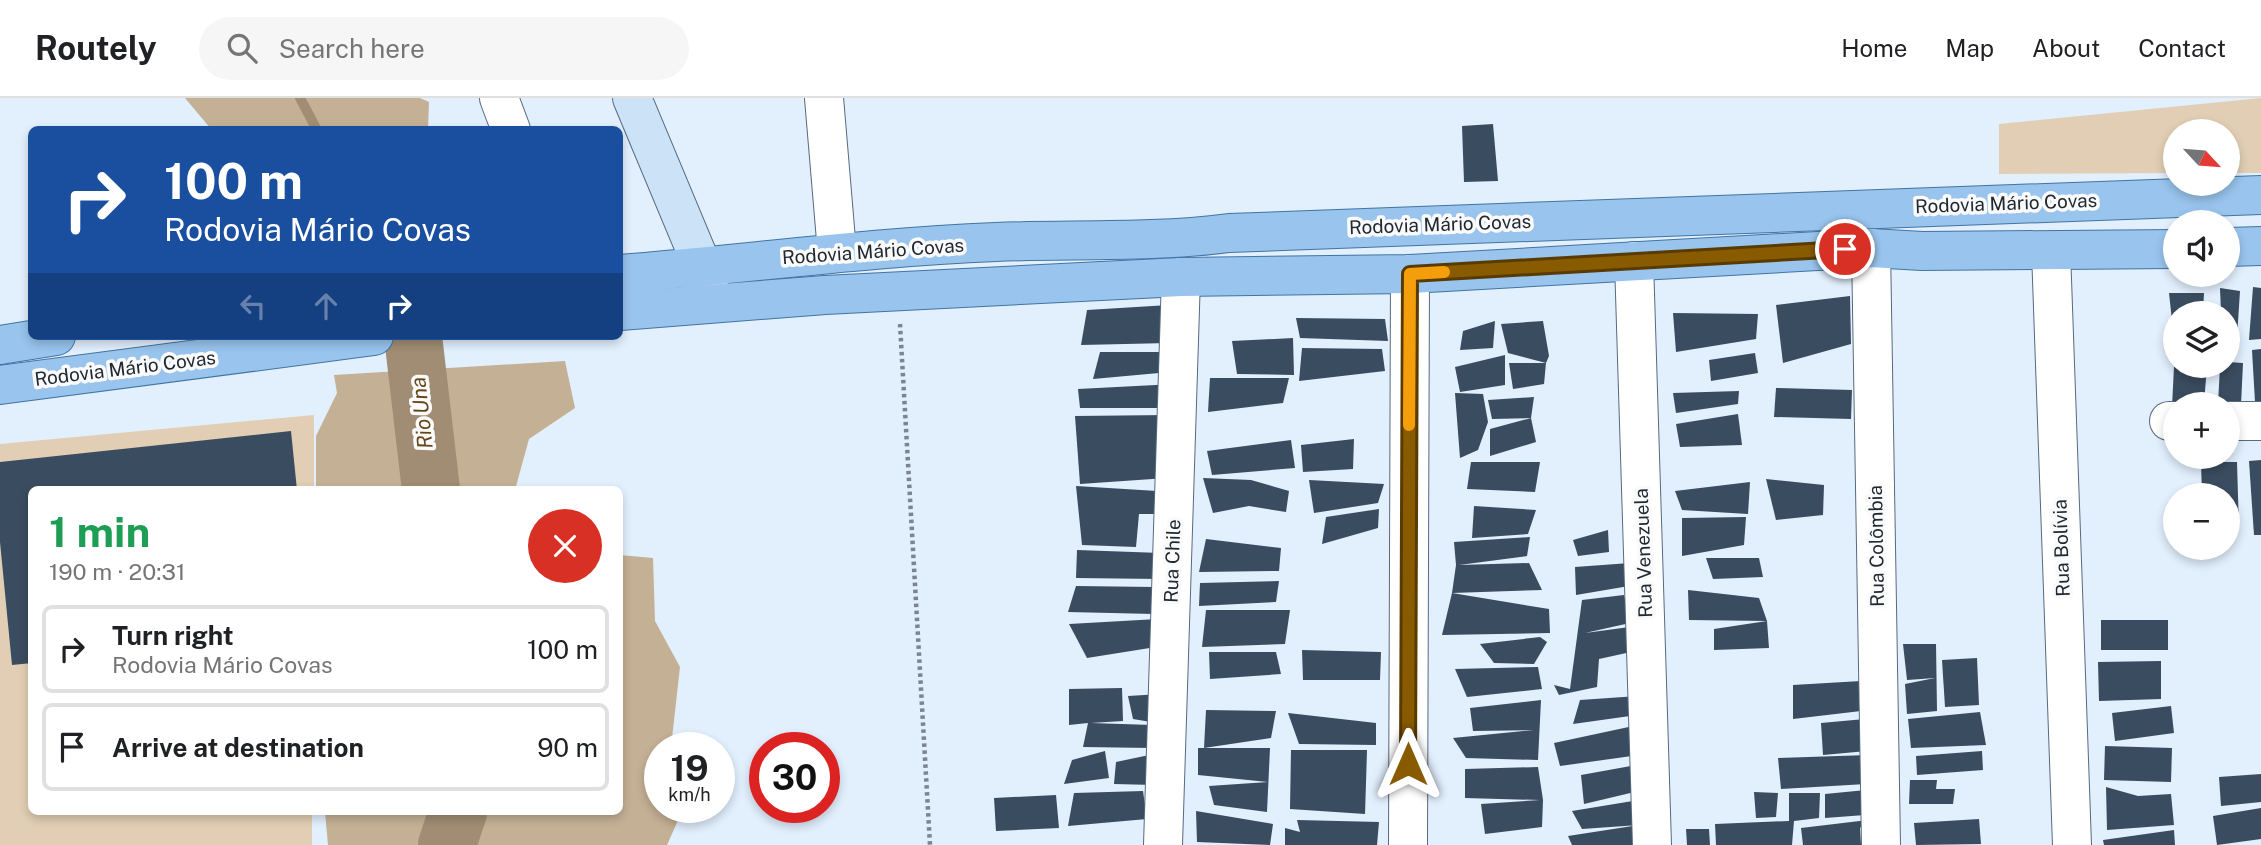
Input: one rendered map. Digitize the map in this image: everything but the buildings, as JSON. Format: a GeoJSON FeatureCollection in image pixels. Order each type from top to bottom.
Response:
{"type":"FeatureCollection","features":[{"type":"Feature","properties":{"kind":"main road"},"geometry":{"type":"LineString","coordinates":[[632,98],[708,285]]}},
{"type":"Feature","properties":{"kind":"main road","name":"Rodovia Mário Covas"},"geometry":{"type":"LineString","coordinates":[[623,310],[836,252],[996,242],[1189,238],[1229,233],[1541,220],[2261,195]]}},
{"type":"Feature","properties":{"kind":"main road"},"geometry":{"type":"LineString","coordinates":[[2240,247],[2261,246]]}},
{"type":"Feature","properties":{"kind":"main road","name":"Rodovia Mário Covas"},"geometry":{"type":"LineString","coordinates":[[623,274],[708,285],[898,292],[1181,277],[1410,274],[1871,248],[2050,251],[2163,249]]}},
{"type":"Feature","properties":{"kind":"main road","name":"Rodovia Mário Covas"},"geometry":{"type":"LineString","coordinates":[[0,345],[31,340]]}},
{"type":"Feature","properties":{"kind":"main road","name":"Rodovia Mário Covas"},"geometry":{"type":"LineString","coordinates":[[0,385],[343,340]]}},
{"type":"Feature","properties":{"kind":"street"},"geometry":{"type":"LineString","coordinates":[[499,98],[510,126]]}},
{"type":"Feature","properties":{"kind":"street"},"geometry":{"type":"LineString","coordinates":[[824,98],[836,252]]}},
{"type":"Feature","properties":{"kind":"street","name":"Rua Colômbia"},"geometry":{"type":"LineString","coordinates":[[1871,248],[1881,845]]}},
{"type":"Feature","properties":{"kind":"street","name":"Rua Bolívia"},"geometry":{"type":"LineString","coordinates":[[2050,251],[2072,845]]}},
{"type":"Feature","properties":{"kind":"street","name":"Rua Venezuela"},"geometry":{"type":"LineString","coordinates":[[1634,261],[1652,845]]}},
{"type":"Feature","properties":{"kind":"street"},"geometry":{"type":"LineString","coordinates":[[1408,845],[1410,274]]}},
{"type":"Feature","properties":{"kind":"street","name":"Rua Chile"},"geometry":{"type":"LineString","coordinates":[[1163,845],[1181,277]]}},
{"type":"Feature","properties":{"kind":"street"},"geometry":{"type":"LineString","coordinates":[[2240,421],[2261,421]]}},
{"type":"Feature","properties":{"kind":"path"},"geometry":{"type":"LineString","coordinates":[[898,292],[930,845]]}},
{"type":"Feature","properties":{"kind":"shaded area"},"geometry":{"type":"Polygon","coordinates":[[[185,98],[420,98],[429,102],[428,126],[208,126],[185,98]]]}},
{"type":"Feature","properties":{"kind":"shaded area"},"geometry":{"type":"Polygon","coordinates":[[[2261,98],[2261,173],[2240,173],[2240,119],[2163,119],[2163,173],[1999,174],[1999,124],[2261,98]]]}},
{"type":"Feature","properties":{"kind":"shaded area"},"geometry":{"type":"Polygon","coordinates":[[[565,361],[575,408],[529,439],[516,486],[316,486],[316,436],[337,393],[334,375],[565,361]]]}},
{"type":"Feature","properties":{"kind":"shaded area"},"geometry":{"type":"Polygon","coordinates":[[[314,415],[314,486],[28,486],[28,815],[312,815],[312,845],[0,845],[0,444],[314,415]]]}},
{"type":"Feature","properties":{"kind":"shaded area"},"geometry":{"type":"Polygon","coordinates":[[[623,555],[653,558],[655,621],[680,667],[673,732],[644,732],[644,823],[677,823],[667,845],[328,845],[325,815],[623,815],[623,555]]]}},
{"type":"Feature","properties":{"kind":"waterway","name":"Rio Una"},"geometry":{"type":"LineString","coordinates":[[300,98],[315,126]]}},
{"type":"Feature","properties":{"kind":"waterway","name":"Rio Una"},"geometry":{"type":"LineString","coordinates":[[413,340],[431,486]]}},
{"type":"Feature","properties":{"kind":"waterway","name":"Rio Una"},"geometry":{"type":"LineString","coordinates":[[447,845],[457,815]]}},
{"type":"Feature","properties":{"kind":"slow traffic"},"geometry":{"type":"LineString","coordinates":[[1409,425],[1410,274],[1444,272]]}},
{"type":"Feature","properties":{"kind":"route"},"geometry":{"type":"LineString","coordinates":[[1408,764],[1410,274],[1845,249]]}}]}
